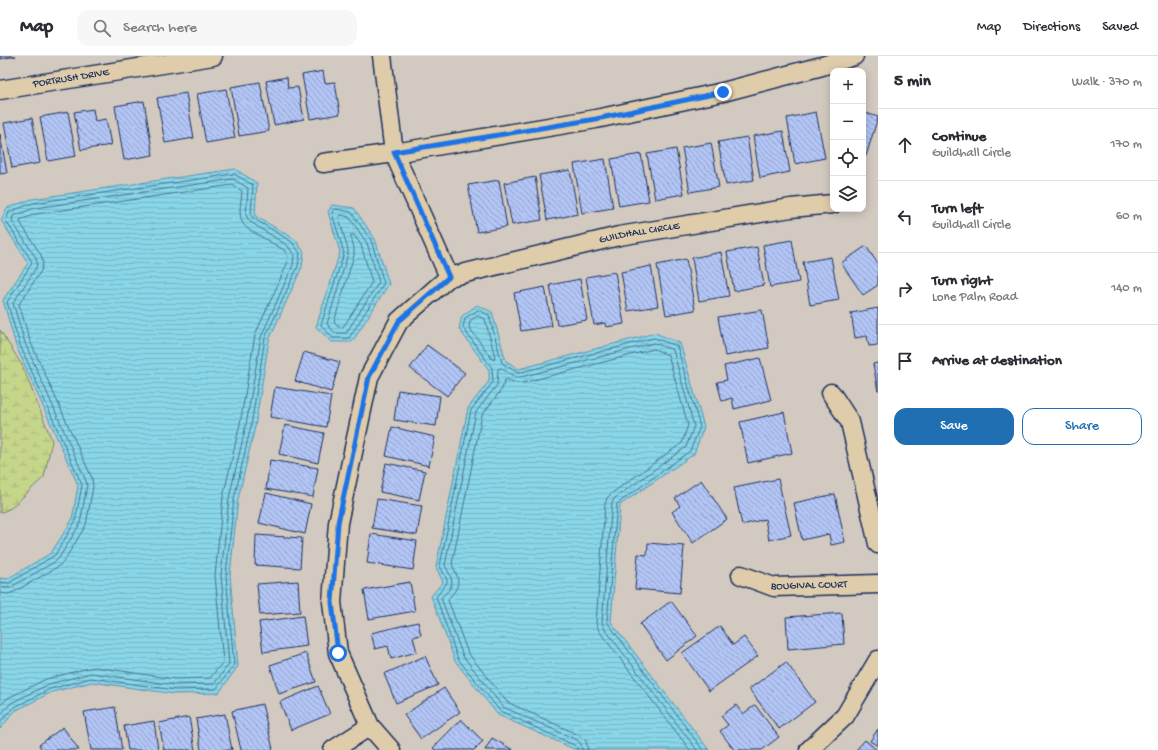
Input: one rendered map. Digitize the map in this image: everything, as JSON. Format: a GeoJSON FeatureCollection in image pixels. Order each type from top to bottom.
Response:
{"type":"FeatureCollection","features":[{"type":"Feature","properties":{"kind":"street","name":"PORTRUSH DRIVE"},"geometry":{"type":"LineString","coordinates":[[0,90],[157,60],[213,56]]}},
{"type":"Feature","properties":{"kind":"street"},"geometry":{"type":"LineString","coordinates":[[382,56],[394,152],[449,277]]}},
{"type":"Feature","properties":{"kind":"street"},"geometry":{"type":"LineString","coordinates":[[323,163],[596,119],[723,92],[854,56]]}},
{"type":"Feature","properties":{"kind":"street","name":"GUILDHALL CIRCLE"},"geometry":{"type":"LineString","coordinates":[[391,750],[370,726],[338,653],[332,602],[338,523],[369,377],[399,321],[449,277],[619,236],[791,208],[830,204]]}},
{"type":"Feature","properties":{"kind":"street"},"geometry":{"type":"LineString","coordinates":[[831,393],[850,422],[878,544]]}},
{"type":"Feature","properties":{"kind":"street","name":"BOUGIVAL COURT"},"geometry":{"type":"LineString","coordinates":[[741,575],[774,587],[878,584]]}},
{"type":"Feature","properties":{"kind":"street"},"geometry":{"type":"LineString","coordinates":[[809,750],[846,716],[878,660]]}},
{"type":"Feature","properties":{"kind":"street"},"geometry":{"type":"LineString","coordinates":[[333,750],[370,726]]}},
{"type":"Feature","properties":{"kind":"green space"},"geometry":{"type":"Polygon","coordinates":[[[0,330],[23,367],[52,441],[44,477],[11,508],[0,513],[0,330]]]}},
{"type":"Feature","properties":{"kind":"water"},"geometry":{"type":"Polygon","coordinates":[[[235,169],[257,183],[255,216],[295,239],[304,252],[302,267],[269,340],[255,427],[238,499],[230,575],[238,666],[219,693],[175,694],[92,682],[52,692],[15,711],[0,729],[0,578],[7,579],[51,553],[72,520],[78,485],[16,346],[3,300],[28,263],[1,220],[7,208],[32,199],[235,169]]]}},
{"type":"Feature","properties":{"kind":"water"},"geometry":{"type":"Polygon","coordinates":[[[332,205],[354,208],[375,239],[389,284],[352,342],[332,342],[316,327],[340,252],[328,212],[332,205]]]}},
{"type":"Feature","properties":{"kind":"water"},"geometry":{"type":"Polygon","coordinates":[[[477,305],[492,312],[506,361],[519,369],[655,333],[680,343],[704,427],[694,454],[620,505],[611,622],[709,750],[574,749],[498,715],[455,661],[431,596],[443,582],[436,567],[468,408],[489,381],[489,370],[459,329],[462,316],[477,305]]]}},
{"type":"Feature","properties":{"kind":"building"},"geometry":{"type":"Polygon","coordinates":[[[0,56],[16,56],[0,59],[0,56]]]}},
{"type":"Feature","properties":{"kind":"building"},"geometry":{"type":"Polygon","coordinates":[[[323,71],[325,83],[335,82],[340,114],[310,119],[302,75],[323,71]]]}},
{"type":"Feature","properties":{"kind":"building"},"geometry":{"type":"Polygon","coordinates":[[[287,77],[288,88],[298,87],[304,119],[274,125],[266,81],[287,77]]]}},
{"type":"Feature","properties":{"kind":"building"},"geometry":{"type":"Polygon","coordinates":[[[260,82],[269,131],[239,136],[231,87],[260,82]]]}},
{"type":"Feature","properties":{"kind":"building"},"geometry":{"type":"Polygon","coordinates":[[[226,89],[235,138],[206,143],[197,94],[226,89]]]}},
{"type":"Feature","properties":{"kind":"building"},"geometry":{"type":"Polygon","coordinates":[[[186,93],[194,138],[165,143],[157,98],[186,93]]]}},
{"type":"Feature","properties":{"kind":"building"},"geometry":{"type":"Polygon","coordinates":[[[144,101],[153,155],[124,160],[115,106],[144,101]]]}},
{"type":"Feature","properties":{"kind":"building"},"geometry":{"type":"Polygon","coordinates":[[[93,109],[95,121],[106,119],[111,145],[81,150],[74,112],[93,109]]]}},
{"type":"Feature","properties":{"kind":"building"},"geometry":{"type":"Polygon","coordinates":[[[68,112],[76,156],[48,161],[40,117],[68,112]]]}},
{"type":"Feature","properties":{"kind":"building"},"geometry":{"type":"Polygon","coordinates":[[[816,112],[825,158],[795,164],[787,118],[816,112]]]}},
{"type":"Feature","properties":{"kind":"building"},"geometry":{"type":"Polygon","coordinates":[[[866,113],[878,117],[866,156],[866,113]]]}},
{"type":"Feature","properties":{"kind":"building"},"geometry":{"type":"Polygon","coordinates":[[[32,118],[40,163],[12,168],[4,123],[32,118]]]}},
{"type":"Feature","properties":{"kind":"building"},"geometry":{"type":"Polygon","coordinates":[[[783,131],[790,172],[760,178],[753,136],[783,131]]]}},
{"type":"Feature","properties":{"kind":"building"},"geometry":{"type":"Polygon","coordinates":[[[0,134],[7,173],[0,174],[0,134]]]}},
{"type":"Feature","properties":{"kind":"building"},"geometry":{"type":"Polygon","coordinates":[[[747,137],[754,180],[726,185],[718,142],[747,137]]]}},
{"type":"Feature","properties":{"kind":"building"},"geometry":{"type":"Polygon","coordinates":[[[711,143],[719,187],[690,192],[682,148],[711,143]]]}},
{"type":"Feature","properties":{"kind":"building"},"geometry":{"type":"Polygon","coordinates":[[[676,149],[684,194],[655,199],[647,154],[676,149]]]}},
{"type":"Feature","properties":{"kind":"building"},"geometry":{"type":"Polygon","coordinates":[[[641,154],[649,201],[619,206],[611,159],[641,154]]]}},
{"type":"Feature","properties":{"kind":"building"},"geometry":{"type":"Polygon","coordinates":[[[605,159],[613,208],[582,213],[574,164],[605,159]]]}},
{"type":"Feature","properties":{"kind":"building"},"geometry":{"type":"Polygon","coordinates":[[[570,170],[578,214],[547,220],[539,175],[570,170]]]}},
{"type":"Feature","properties":{"kind":"building"},"geometry":{"type":"Polygon","coordinates":[[[535,177],[542,220],[512,225],[504,183],[535,177]]]}},
{"type":"Feature","properties":{"kind":"building"},"geometry":{"type":"Polygon","coordinates":[[[499,180],[507,227],[477,232],[468,185],[499,180]]]}},
{"type":"Feature","properties":{"kind":"building"},"geometry":{"type":"Polygon","coordinates":[[[792,240],[799,282],[770,287],[763,245],[792,240]]]}},
{"type":"Feature","properties":{"kind":"building"},"geometry":{"type":"Polygon","coordinates":[[[866,246],[878,264],[878,285],[863,295],[841,263],[866,246]]]}},
{"type":"Feature","properties":{"kind":"building"},"geometry":{"type":"Polygon","coordinates":[[[757,247],[764,285],[734,291],[727,252],[757,247]]]}},
{"type":"Feature","properties":{"kind":"building"},"geometry":{"type":"Polygon","coordinates":[[[721,252],[729,296],[699,301],[692,258],[721,252]]]}},
{"type":"Feature","properties":{"kind":"building"},"geometry":{"type":"Polygon","coordinates":[[[831,257],[839,300],[810,305],[803,262],[831,257]]]}},
{"type":"Feature","properties":{"kind":"building"},"geometry":{"type":"Polygon","coordinates":[[[686,259],[695,310],[666,315],[657,265],[686,259]]]}},
{"type":"Feature","properties":{"kind":"building"},"geometry":{"type":"Polygon","coordinates":[[[651,266],[658,306],[628,311],[621,272],[651,266]]]}},
{"type":"Feature","properties":{"kind":"building"},"geometry":{"type":"Polygon","coordinates":[[[615,272],[624,324],[606,327],[605,323],[594,325],[586,277],[615,272]]]}},
{"type":"Feature","properties":{"kind":"building"},"geometry":{"type":"Polygon","coordinates":[[[580,279],[587,320],[557,325],[550,285],[580,279]]]}},
{"type":"Feature","properties":{"kind":"building"},"geometry":{"type":"Polygon","coordinates":[[[545,287],[552,326],[521,331],[514,293],[545,287]]]}},
{"type":"Feature","properties":{"kind":"building"},"geometry":{"type":"Polygon","coordinates":[[[878,308],[878,345],[869,346],[867,336],[855,338],[851,313],[878,308]]]}},
{"type":"Feature","properties":{"kind":"building"},"geometry":{"type":"Polygon","coordinates":[[[762,310],[769,348],[725,356],[718,317],[762,310]]]}},
{"type":"Feature","properties":{"kind":"building"},"geometry":{"type":"Polygon","coordinates":[[[427,345],[465,373],[447,396],[410,368],[427,345]]]}},
{"type":"Feature","properties":{"kind":"building"},"geometry":{"type":"Polygon","coordinates":[[[304,352],[340,362],[331,392],[295,381],[304,352]]]}},
{"type":"Feature","properties":{"kind":"building"},"geometry":{"type":"Polygon","coordinates":[[[760,358],[771,400],[734,409],[732,398],[722,401],[717,382],[727,380],[724,366],[760,358]]]}},
{"type":"Feature","properties":{"kind":"building"},"geometry":{"type":"Polygon","coordinates":[[[878,363],[878,391],[873,364],[878,363]]]}},
{"type":"Feature","properties":{"kind":"building"},"geometry":{"type":"Polygon","coordinates":[[[275,387],[331,396],[326,427],[270,417],[275,387]]]}},
{"type":"Feature","properties":{"kind":"building"},"geometry":{"type":"Polygon","coordinates":[[[398,390],[440,396],[436,426],[394,420],[398,390]]]}},
{"type":"Feature","properties":{"kind":"building"},"geometry":{"type":"Polygon","coordinates":[[[784,412],[792,453],[748,463],[740,422],[784,412]]]}},
{"type":"Feature","properties":{"kind":"building"},"geometry":{"type":"Polygon","coordinates":[[[285,425],[324,433],[318,463],[279,454],[285,425]]]}},
{"type":"Feature","properties":{"kind":"building"},"geometry":{"type":"Polygon","coordinates":[[[392,427],[435,437],[429,466],[386,456],[392,427]]]}},
{"type":"Feature","properties":{"kind":"building"},"geometry":{"type":"Polygon","coordinates":[[[270,460],[318,468],[313,497],[266,489],[270,460]]]}},
{"type":"Feature","properties":{"kind":"building"},"geometry":{"type":"Polygon","coordinates":[[[386,463],[425,471],[419,500],[380,492],[386,463]]]}},
{"type":"Feature","properties":{"kind":"building"},"geometry":{"type":"Polygon","coordinates":[[[778,479],[791,535],[769,540],[765,519],[742,525],[734,488],[778,479]]]}},
{"type":"Feature","properties":{"kind":"building"},"geometry":{"type":"Polygon","coordinates":[[[701,480],[727,519],[693,543],[672,512],[680,506],[675,498],[701,480]]]}},
{"type":"Feature","properties":{"kind":"building"},"geometry":{"type":"Polygon","coordinates":[[[266,493],[311,504],[305,534],[259,523],[266,493]]]}},
{"type":"Feature","properties":{"kind":"building"},"geometry":{"type":"Polygon","coordinates":[[[835,494],[845,542],[831,545],[829,534],[802,540],[794,503],[835,494]]]}},
{"type":"Feature","properties":{"kind":"building"},"geometry":{"type":"Polygon","coordinates":[[[377,499],[422,506],[417,535],[372,528],[377,499]]]}},
{"type":"Feature","properties":{"kind":"building"},"geometry":{"type":"Polygon","coordinates":[[[371,534],[417,541],[413,570],[367,563],[371,534]]]}},
{"type":"Feature","properties":{"kind":"building"},"geometry":{"type":"Polygon","coordinates":[[[256,535],[302,538],[300,568],[255,565],[256,535]]]}},
{"type":"Feature","properties":{"kind":"building"},"geometry":{"type":"Polygon","coordinates":[[[648,543],[684,546],[680,593],[635,589],[638,554],[647,555],[648,543]]]}},
{"type":"Feature","properties":{"kind":"building"},"geometry":{"type":"Polygon","coordinates":[[[298,581],[300,612],[260,615],[257,584],[298,581]]]}},
{"type":"Feature","properties":{"kind":"building"},"geometry":{"type":"Polygon","coordinates":[[[410,582],[415,611],[369,619],[364,590],[410,582]]]}},
{"type":"Feature","properties":{"kind":"building"},"geometry":{"type":"Polygon","coordinates":[[[671,601],[697,636],[666,660],[640,624],[671,601]]]}},
{"type":"Feature","properties":{"kind":"building"},"geometry":{"type":"Polygon","coordinates":[[[842,613],[844,644],[788,649],[786,617],[842,613]]]}},
{"type":"Feature","properties":{"kind":"building"},"geometry":{"type":"Polygon","coordinates":[[[303,616],[307,646],[263,652],[259,622],[303,616]]]}},
{"type":"Feature","properties":{"kind":"building"},"geometry":{"type":"Polygon","coordinates":[[[418,622],[421,635],[413,637],[417,652],[391,659],[388,646],[375,649],[371,633],[418,622]]]}},
{"type":"Feature","properties":{"kind":"building"},"geometry":{"type":"Polygon","coordinates":[[[720,626],[733,645],[744,637],[758,656],[709,691],[682,653],[720,626]]]}},
{"type":"Feature","properties":{"kind":"building"},"geometry":{"type":"Polygon","coordinates":[[[306,653],[316,682],[279,694],[270,665],[306,653]]]}},
{"type":"Feature","properties":{"kind":"building"},"geometry":{"type":"Polygon","coordinates":[[[425,656],[438,685],[396,703],[384,674],[425,656]]]}},
{"type":"Feature","properties":{"kind":"building"},"geometry":{"type":"Polygon","coordinates":[[[786,662],[815,702],[779,729],[749,689],[786,662]]]}},
{"type":"Feature","properties":{"kind":"building"},"geometry":{"type":"Polygon","coordinates":[[[318,686],[330,714],[291,730],[280,702],[318,686]]]}},
{"type":"Feature","properties":{"kind":"building"},"geometry":{"type":"Polygon","coordinates":[[[444,688],[460,712],[421,739],[404,715],[444,688]]]}},
{"type":"Feature","properties":{"kind":"building"},"geometry":{"type":"Polygon","coordinates":[[[262,704],[273,749],[241,750],[232,711],[262,704]]]}},
{"type":"Feature","properties":{"kind":"building"},"geometry":{"type":"Polygon","coordinates":[[[736,705],[743,714],[755,705],[779,737],[762,750],[734,750],[720,731],[728,725],[721,716],[736,705]]]}},
{"type":"Feature","properties":{"kind":"building"},"geometry":{"type":"Polygon","coordinates":[[[115,707],[122,750],[91,750],[84,712],[115,707]]]}},
{"type":"Feature","properties":{"kind":"building"},"geometry":{"type":"Polygon","coordinates":[[[225,714],[232,750],[201,750],[196,719],[225,714]]]}},
{"type":"Feature","properties":{"kind":"building"},"geometry":{"type":"Polygon","coordinates":[[[189,717],[195,750],[164,750],[159,723],[189,717]]]}},
{"type":"Feature","properties":{"kind":"building"},"geometry":{"type":"Polygon","coordinates":[[[461,719],[483,741],[474,750],[435,750],[433,748],[461,719]]]}},
{"type":"Feature","properties":{"kind":"building"},"geometry":{"type":"Polygon","coordinates":[[[154,721],[158,750],[128,750],[124,726],[154,721]]]}},
{"type":"Feature","properties":{"kind":"building"},"geometry":{"type":"Polygon","coordinates":[[[63,727],[79,750],[42,750],[39,745],[63,727]]]}},
{"type":"Feature","properties":{"kind":"building"},"geometry":{"type":"Polygon","coordinates":[[[878,729],[878,746],[870,741],[878,729]]]}},
{"type":"Feature","properties":{"kind":"building"},"geometry":{"type":"Polygon","coordinates":[[[492,738],[513,750],[485,750],[492,738]]]}},
{"type":"Feature","properties":{"kind":"building"},"geometry":{"type":"Polygon","coordinates":[[[865,740],[877,750],[856,750],[865,740]]]}},
{"type":"Feature","properties":{"kind":"route"},"geometry":{"type":"LineString","coordinates":[[338,653],[332,602],[338,523],[369,377],[399,321],[449,277],[394,152],[596,119],[723,92]]}}]}
